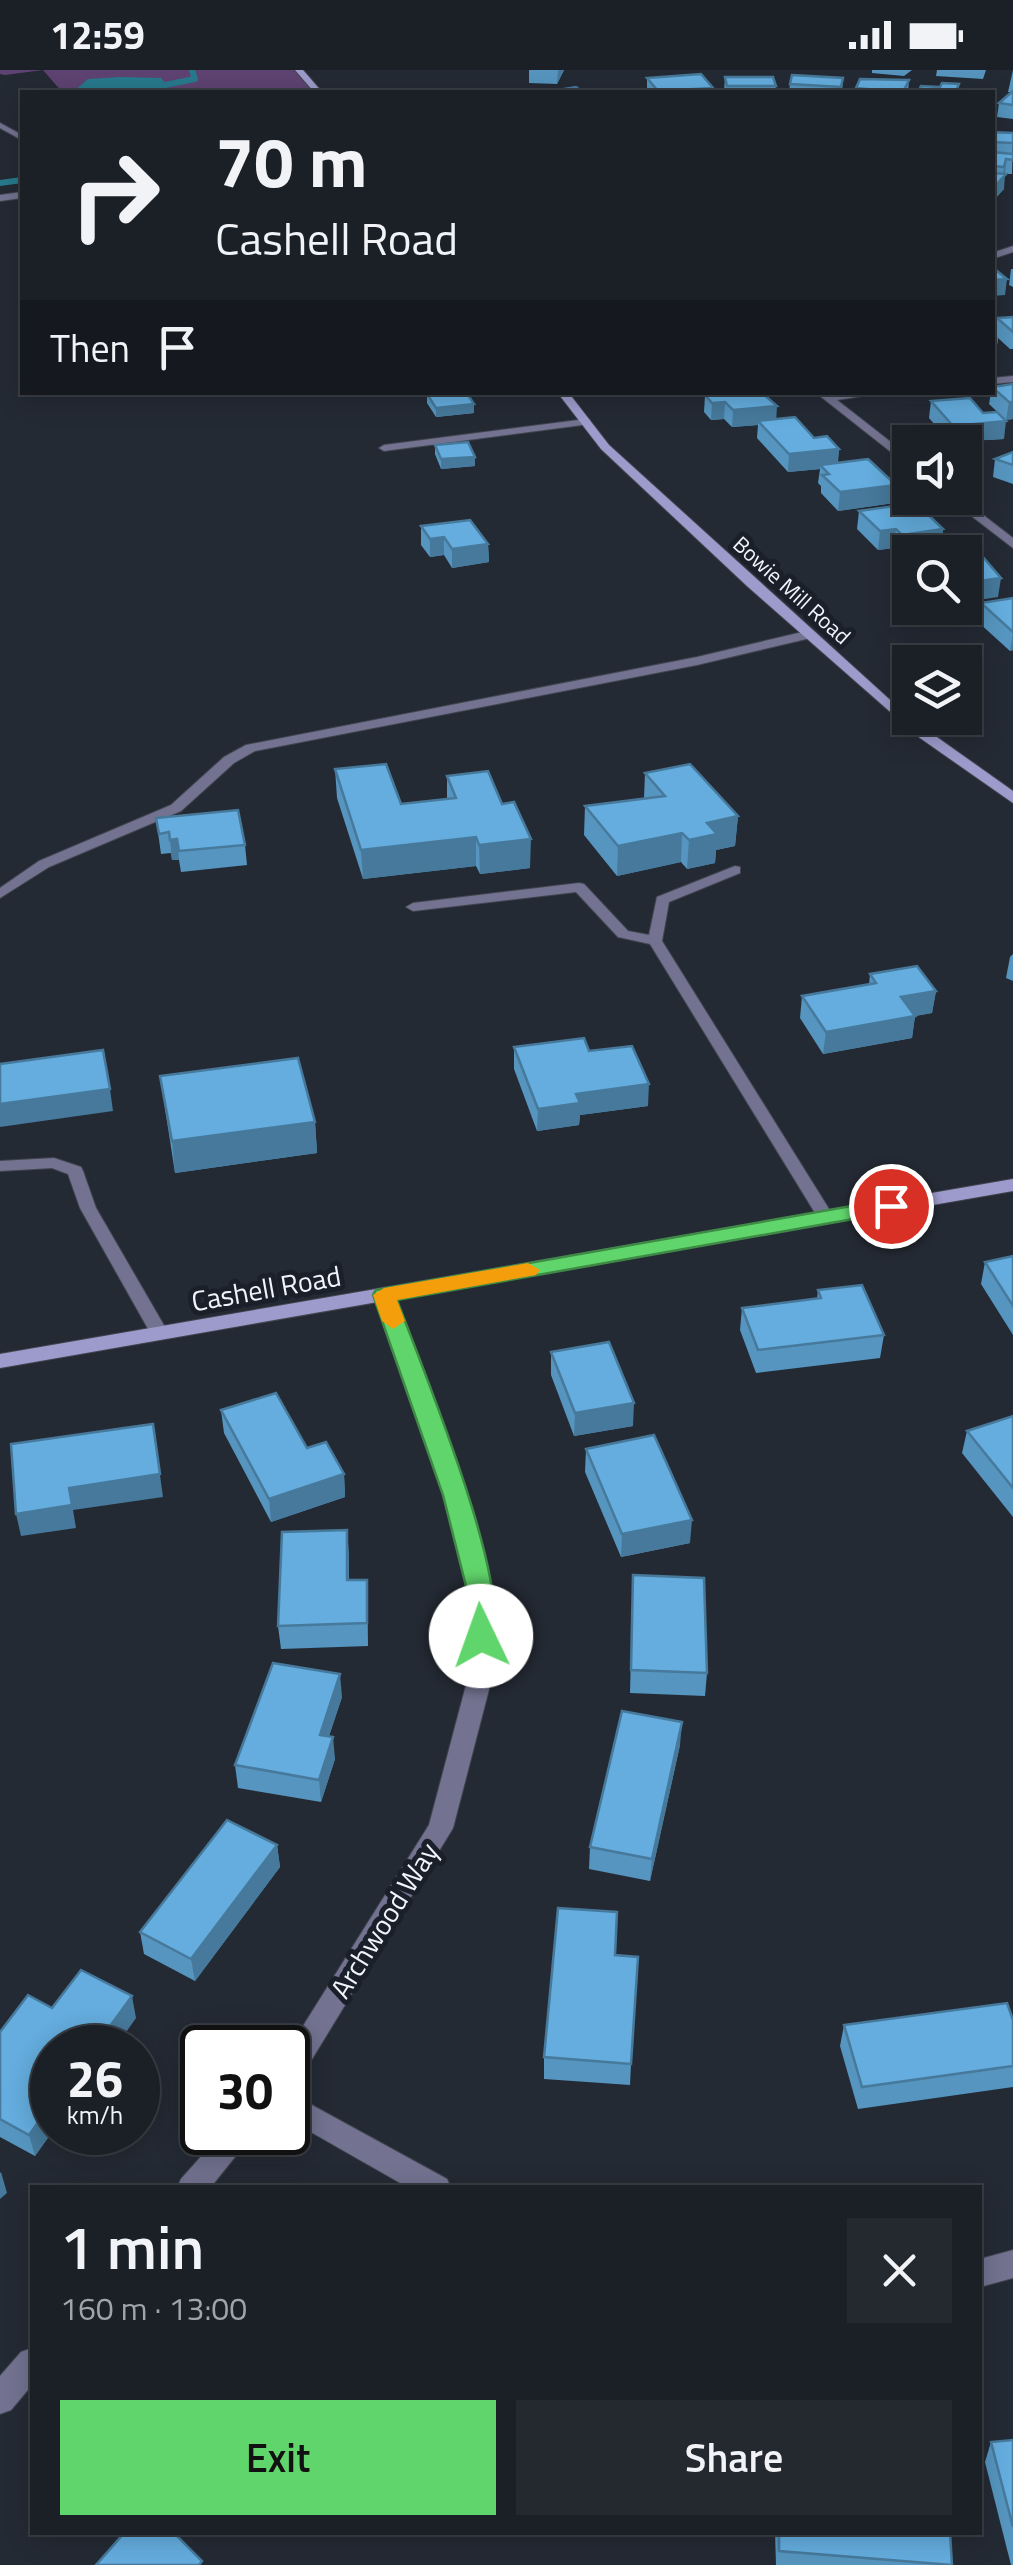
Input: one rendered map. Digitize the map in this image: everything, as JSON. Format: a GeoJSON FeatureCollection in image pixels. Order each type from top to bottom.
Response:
{"type":"FeatureCollection","features":[{"type":"Feature","properties":{"kind":"street"},"geometry":{"type":"LineString","coordinates":[[299,70],[316,90]]}},
{"type":"Feature","properties":{"kind":"street","name":"Bowie Mill Road"},"geometry":{"type":"LineString","coordinates":[[564,395],[605,447],[810,634],[926,735],[1013,798]]}},
{"type":"Feature","properties":{"kind":"street"},"geometry":{"type":"LineString","coordinates":[[823,395],[892,450]]}},
{"type":"Feature","properties":{"kind":"street"},"geometry":{"type":"LineString","coordinates":[[977,515],[1011,540]]}},
{"type":"Feature","properties":{"kind":"street","name":"Cashell Road"},"geometry":{"type":"LineString","coordinates":[[0,1361],[1013,1185]]}},
{"type":"Feature","properties":{"kind":"street","name":"Archwood Way"},"geometry":{"type":"LineString","coordinates":[[310,2038],[441,1828],[481,1674],[482,1598],[456,1495],[384,1295]]}},
{"type":"Feature","properties":{"kind":"street"},"geometry":{"type":"LineString","coordinates":[[310,2117],[432,2185]]}},
{"type":"Feature","properties":{"kind":"street"},"geometry":{"type":"LineString","coordinates":[[194,2185],[220,2155]]}},
{"type":"Feature","properties":{"kind":"street"},"geometry":{"type":"LineString","coordinates":[[982,2272],[1013,2264]]}},
{"type":"Feature","properties":{"kind":"street"},"geometry":{"type":"LineString","coordinates":[[0,2399],[30,2365]]}},
{"type":"Feature","properties":{"kind":"lane"},"geometry":{"type":"LineString","coordinates":[[384,448],[586,422]]}},
{"type":"Feature","properties":{"kind":"lane"},"geometry":{"type":"LineString","coordinates":[[0,894],[44,864],[176,808],[229,760],[251,748],[698,661],[810,634]]}},
{"type":"Feature","properties":{"kind":"lane"},"geometry":{"type":"LineString","coordinates":[[735,870],[662,900],[655,941],[826,1217]]}},
{"type":"Feature","properties":{"kind":"lane"},"geometry":{"type":"LineString","coordinates":[[413,907],[579,887],[623,934],[655,941]]}},
{"type":"Feature","properties":{"kind":"lane"},"geometry":{"type":"LineString","coordinates":[[0,1166],[54,1163],[75,1171],[88,1208],[160,1334]]}},
{"type":"Feature","properties":{"kind":"shaded area"},"geometry":{"type":"Polygon","coordinates":[[[0,70],[43,70],[5,75],[0,70]]]}},
{"type":"Feature","properties":{"kind":"shaded area"},"geometry":{"type":"Polygon","coordinates":[[[43,70],[299,70],[316,90],[60,90],[43,70]]]}},
{"type":"Feature","properties":{"kind":"water"},"geometry":{"type":"Polygon","coordinates":[[[161,78],[167,85],[160,90],[75,90],[88,79],[161,78]]]}},
{"type":"Feature","properties":{"kind":"building"},"geometry":{"type":"Polygon","coordinates":[[[701,74],[713,88],[657,90],[647,78],[701,74]]]}},
{"type":"Feature","properties":{"kind":"building"},"geometry":{"type":"Polygon","coordinates":[[[792,75],[843,78],[841,87],[790,84],[792,75]]]}},
{"type":"Feature","properties":{"kind":"building"},"geometry":{"type":"Polygon","coordinates":[[[725,77],[773,77],[776,86],[727,86],[725,77]]]}},
{"type":"Feature","properties":{"kind":"building"},"geometry":{"type":"Polygon","coordinates":[[[860,79],[909,80],[904,90],[856,88],[860,79]]]}},
{"type":"Feature","properties":{"kind":"building"},"geometry":{"type":"Polygon","coordinates":[[[942,83],[959,84],[957,89],[969,90],[919,90],[921,86],[940,87],[942,83]]]}},
{"type":"Feature","properties":{"kind":"building"},"geometry":{"type":"Polygon","coordinates":[[[1013,91],[1013,105],[999,103],[1013,91]]]}},
{"type":"Feature","properties":{"kind":"building"},"geometry":{"type":"Polygon","coordinates":[[[995,132],[1013,133],[1013,143],[995,142],[995,132]]]}},
{"type":"Feature","properties":{"kind":"building"},"geometry":{"type":"Polygon","coordinates":[[[995,152],[1013,154],[1013,160],[1006,159],[1004,167],[995,166],[995,152]]]}},
{"type":"Feature","properties":{"kind":"building"},"geometry":{"type":"Polygon","coordinates":[[[995,173],[1006,174],[995,186],[995,173]]]}},
{"type":"Feature","properties":{"kind":"building"},"geometry":{"type":"Polygon","coordinates":[[[1013,317],[1013,332],[997,318],[1013,317]]]}},
{"type":"Feature","properties":{"kind":"building"},"geometry":{"type":"Polygon","coordinates":[[[1013,384],[1013,402],[1009,402],[995,387],[1013,384]]]}},
{"type":"Feature","properties":{"kind":"building"},"geometry":{"type":"Polygon","coordinates":[[[428,395],[468,395],[474,404],[436,408],[428,395]]]}},
{"type":"Feature","properties":{"kind":"building"},"geometry":{"type":"Polygon","coordinates":[[[705,395],[764,395],[777,406],[733,410],[725,402],[712,403],[705,395]]]}},
{"type":"Feature","properties":{"kind":"building"},"geometry":{"type":"Polygon","coordinates":[[[970,398],[983,413],[997,412],[1006,421],[952,425],[931,401],[970,398]]]}},
{"type":"Feature","properties":{"kind":"building"},"geometry":{"type":"Polygon","coordinates":[[[795,417],[814,438],[827,436],[839,449],[789,454],[758,421],[795,417]]]}},
{"type":"Feature","properties":{"kind":"building"},"geometry":{"type":"Polygon","coordinates":[[[468,442],[475,457],[441,459],[435,445],[468,442]]]}},
{"type":"Feature","properties":{"kind":"building"},"geometry":{"type":"Polygon","coordinates":[[[1013,452],[1013,465],[995,459],[1013,452]]]}},
{"type":"Feature","properties":{"kind":"building"},"geometry":{"type":"Polygon","coordinates":[[[868,459],[892,486],[840,492],[822,475],[829,474],[820,465],[868,459]]]}},
{"type":"Feature","properties":{"kind":"building"},"geometry":{"type":"Polygon","coordinates":[[[892,506],[892,515],[928,515],[943,529],[902,535],[896,529],[880,531],[859,511],[892,506]]]}},
{"type":"Feature","properties":{"kind":"building"},"geometry":{"type":"Polygon","coordinates":[[[470,520],[488,544],[452,549],[444,537],[430,539],[421,526],[470,520]]]}},
{"type":"Feature","properties":{"kind":"building"},"geometry":{"type":"Polygon","coordinates":[[[982,556],[1001,578],[982,581],[982,556]]]}},
{"type":"Feature","properties":{"kind":"building"},"geometry":{"type":"Polygon","coordinates":[[[1013,598],[1013,632],[982,604],[1013,598]]]}},
{"type":"Feature","properties":{"kind":"building"},"geometry":{"type":"Polygon","coordinates":[[[386,764],[401,804],[456,798],[447,776],[488,771],[502,804],[514,802],[531,839],[479,845],[476,837],[361,850],[335,769],[386,764]]]}},
{"type":"Feature","properties":{"kind":"building"},"geometry":{"type":"Polygon","coordinates":[[[690,764],[738,816],[707,823],[717,834],[689,840],[682,833],[618,846],[585,806],[665,796],[645,773],[690,764]]]}},
{"type":"Feature","properties":{"kind":"building"},"geometry":{"type":"Polygon","coordinates":[[[238,810],[245,845],[179,851],[177,839],[170,840],[169,832],[159,834],[156,818],[238,810]]]}},
{"type":"Feature","properties":{"kind":"building"},"geometry":{"type":"Polygon","coordinates":[[[917,966],[936,991],[901,997],[915,1016],[826,1032],[802,996],[876,983],[870,974],[917,966]]]}},
{"type":"Feature","properties":{"kind":"building"},"geometry":{"type":"Polygon","coordinates":[[[584,1038],[589,1051],[632,1046],[649,1084],[576,1094],[580,1103],[538,1109],[514,1047],[584,1038]]]}},
{"type":"Feature","properties":{"kind":"building"},"geometry":{"type":"Polygon","coordinates":[[[103,1050],[110,1089],[0,1104],[0,1064],[103,1050]]]}},
{"type":"Feature","properties":{"kind":"building"},"geometry":{"type":"Polygon","coordinates":[[[298,1058],[315,1122],[172,1141],[160,1076],[298,1058]]]}},
{"type":"Feature","properties":{"kind":"building"},"geometry":{"type":"Polygon","coordinates":[[[1013,1256],[1013,1306],[985,1262],[1013,1256]]]}},
{"type":"Feature","properties":{"kind":"building"},"geometry":{"type":"Polygon","coordinates":[[[862,1285],[884,1335],[758,1350],[742,1308],[821,1298],[818,1290],[862,1285]]]}},
{"type":"Feature","properties":{"kind":"building"},"geometry":{"type":"Polygon","coordinates":[[[609,1342],[634,1403],[575,1413],[551,1352],[609,1342]]]}},
{"type":"Feature","properties":{"kind":"building"},"geometry":{"type":"Polygon","coordinates":[[[276,1393],[307,1448],[326,1442],[344,1474],[269,1499],[221,1410],[276,1393]]]}},
{"type":"Feature","properties":{"kind":"building"},"geometry":{"type":"Polygon","coordinates":[[[1013,1416],[1013,1488],[967,1431],[1013,1416]]]}},
{"type":"Feature","properties":{"kind":"building"},"geometry":{"type":"Polygon","coordinates":[[[153,1424],[160,1474],[69,1488],[72,1505],[16,1514],[11,1444],[153,1424]]]}},
{"type":"Feature","properties":{"kind":"building"},"geometry":{"type":"Polygon","coordinates":[[[654,1435],[692,1520],[622,1534],[586,1449],[654,1435]]]}},
{"type":"Feature","properties":{"kind":"building"},"geometry":{"type":"Polygon","coordinates":[[[347,1530],[347,1580],[367,1580],[367,1623],[278,1626],[282,1532],[347,1530]]]}},
{"type":"Feature","properties":{"kind":"building"},"geometry":{"type":"Polygon","coordinates":[[[633,1575],[704,1578],[707,1673],[631,1670],[633,1575]]]}},
{"type":"Feature","properties":{"kind":"building"},"geometry":{"type":"Polygon","coordinates":[[[273,1663],[340,1674],[320,1735],[333,1737],[319,1780],[235,1765],[273,1663]]]}},
{"type":"Feature","properties":{"kind":"building"},"geometry":{"type":"Polygon","coordinates":[[[622,1711],[682,1722],[652,1859],[590,1847],[622,1711]]]}},
{"type":"Feature","properties":{"kind":"building"},"geometry":{"type":"Polygon","coordinates":[[[227,1820],[277,1845],[191,1959],[140,1932],[227,1820]]]}},
{"type":"Feature","properties":{"kind":"building"},"geometry":{"type":"Polygon","coordinates":[[[558,1908],[617,1912],[615,1955],[638,1957],[631,2064],[544,2057],[558,1908]]]}},
{"type":"Feature","properties":{"kind":"building"},"geometry":{"type":"Polygon","coordinates":[[[81,1970],[132,1996],[111,2025],[30,2025],[29,2135],[0,2119],[0,2032],[28,1995],[52,2008],[81,1970]]]}},
{"type":"Feature","properties":{"kind":"building"},"geometry":{"type":"Polygon","coordinates":[[[1007,2003],[1013,2020],[1013,2066],[862,2087],[844,2025],[1007,2003]]]}},
{"type":"Feature","properties":{"kind":"building"},"geometry":{"type":"Polygon","coordinates":[[[1013,2440],[1013,2527],[991,2442],[1013,2440]]]}},
{"type":"Feature","properties":{"kind":"building"},"geometry":{"type":"Polygon","coordinates":[[[122,2535],[176,2535],[202,2561],[199,2565],[96,2565],[122,2535]]]}},
{"type":"Feature","properties":{"kind":"building"},"geometry":{"type":"Polygon","coordinates":[[[779,2535],[950,2535],[952,2565],[779,2551],[779,2535]]]}},
{"type":"Feature","properties":{"kind":"waterway"},"geometry":{"type":"LineString","coordinates":[[140,90],[195,79],[192,70]]}},
{"type":"Feature","properties":{"kind":"waterway"},"geometry":{"type":"LineString","coordinates":[[0,183],[20,180]]}},
{"type":"Feature","properties":{"kind":"slow traffic"},"geometry":{"type":"LineString","coordinates":[[393,1321],[384,1295],[528,1270]]}},
{"type":"Feature","properties":{"kind":"route"},"geometry":{"type":"LineString","coordinates":[[481,1636],[482,1598],[456,1495],[384,1295],[891,1206]]}}]}
